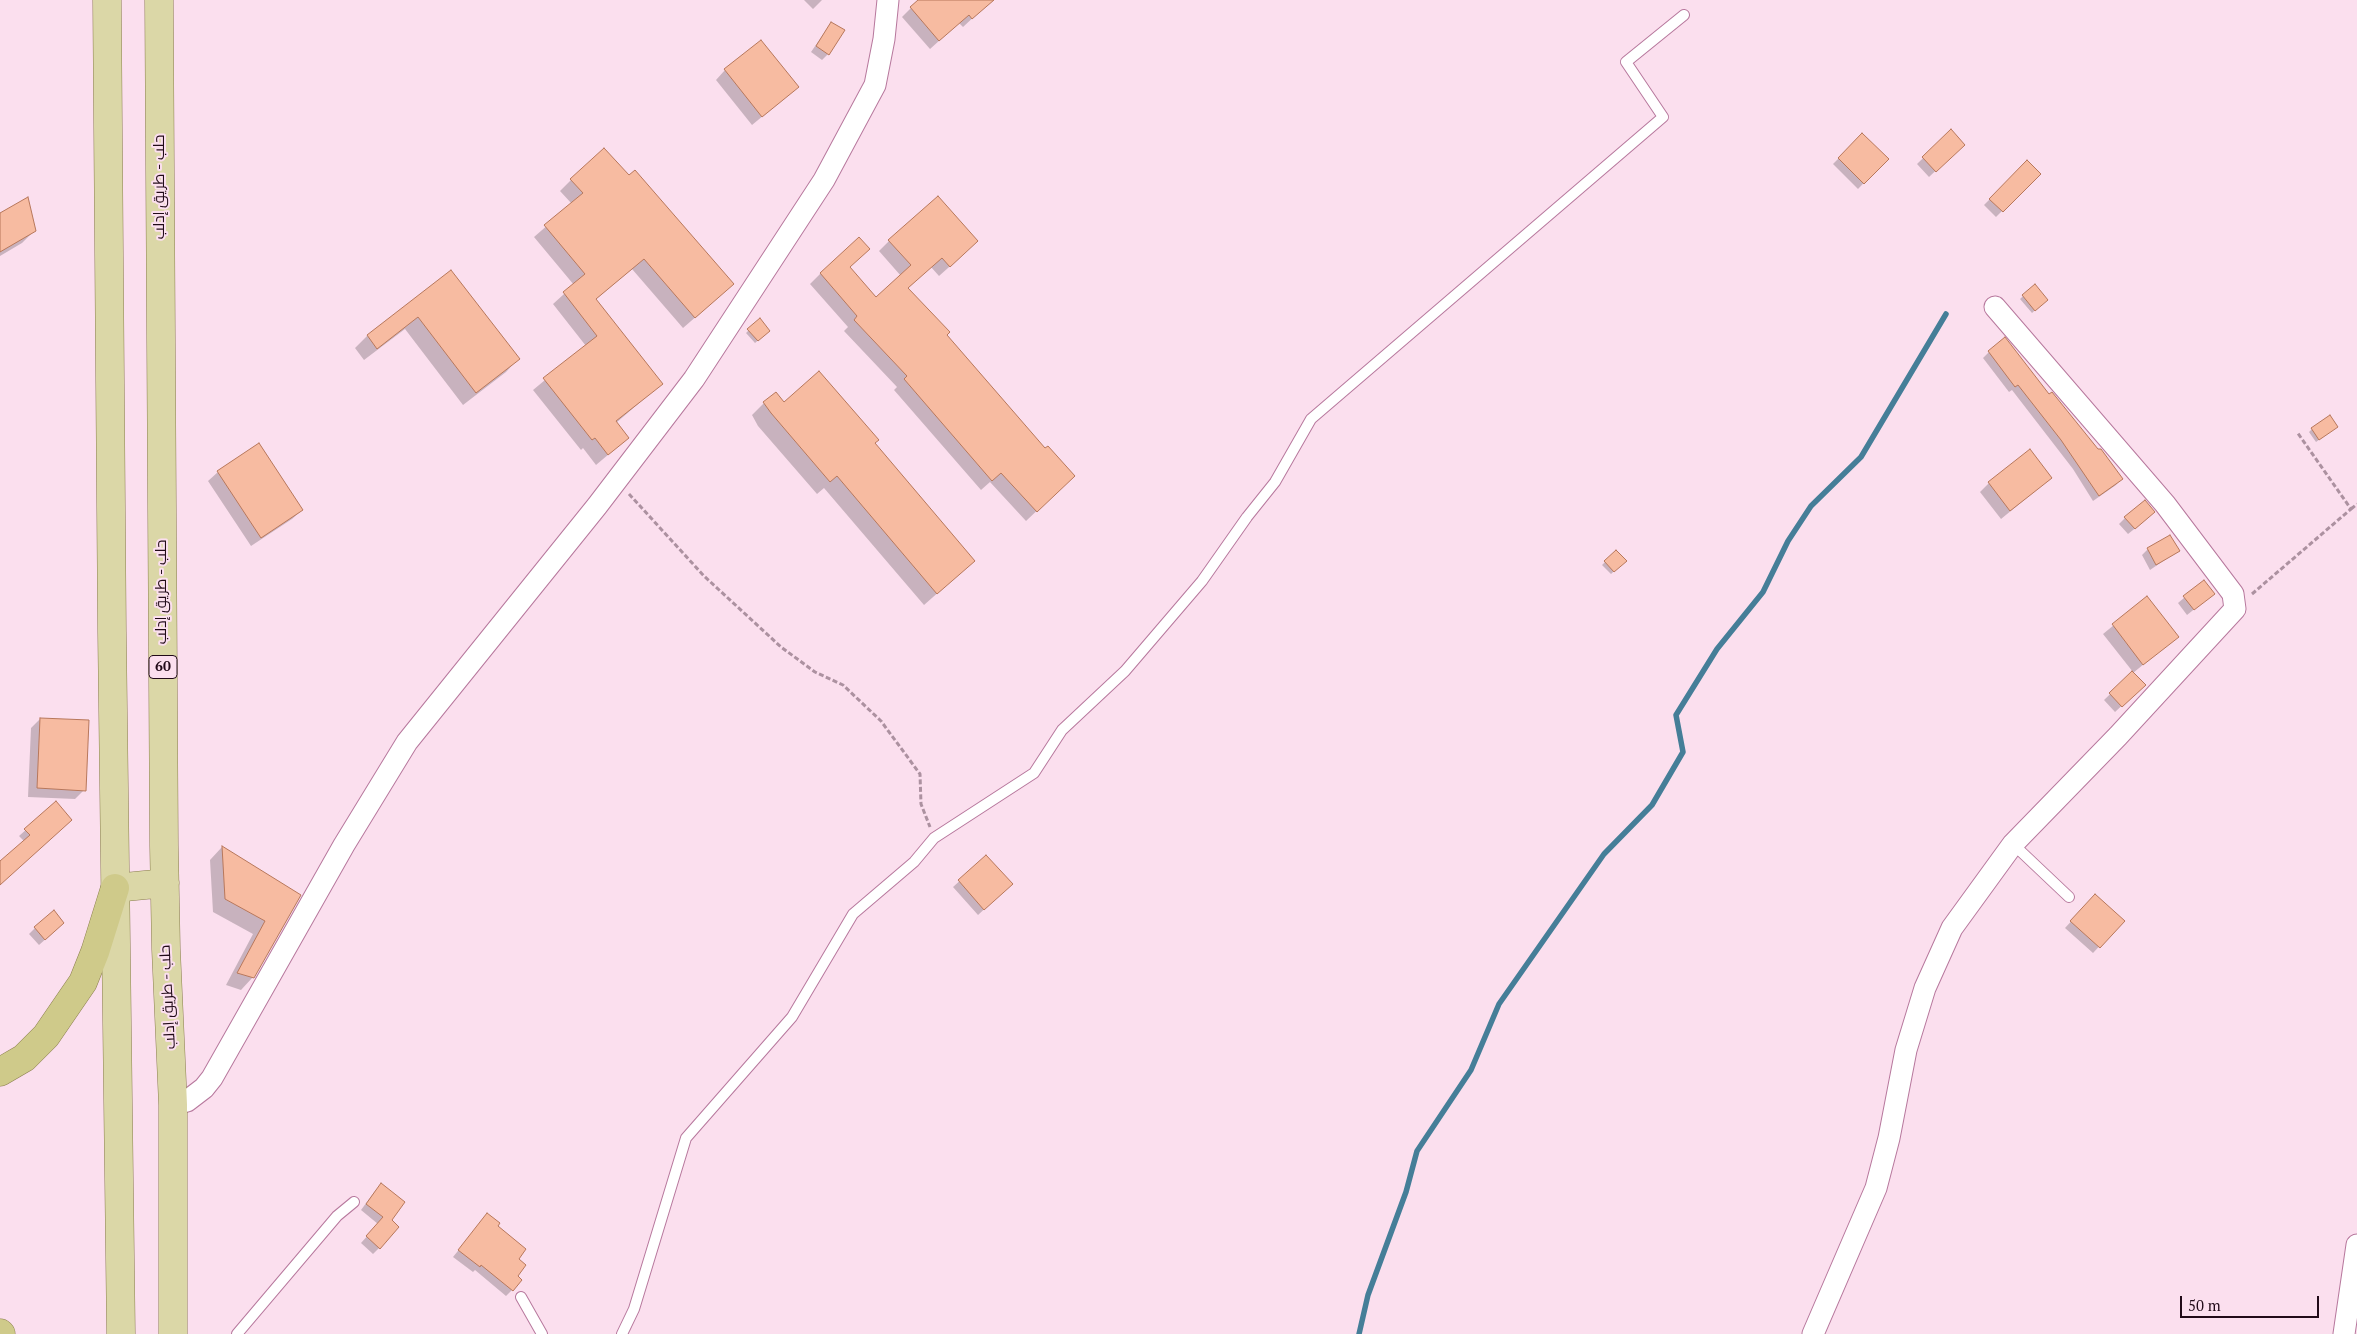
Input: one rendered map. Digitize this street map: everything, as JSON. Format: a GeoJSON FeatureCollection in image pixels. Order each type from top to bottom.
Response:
{"type":"FeatureCollection","features":[{"type":"Feature","properties":{"kind":"highway"},"geometry":{"type":"LineString","coordinates":[[0,1072],[24,1058],[46,1036],[83,982],[96,952],[115,888]]}},
{"type":"Feature","properties":{"kind":"main road"},"geometry":{"type":"LineString","coordinates":[[107,0],[121,1334]]}},
{"type":"Feature","properties":{"kind":"main road","name":"حلب - طريق إدلب"},"geometry":{"type":"LineString","coordinates":[[160,0],[165,883],[173,1105],[173,1334]]}},
{"type":"Feature","properties":{"kind":"main road"},"geometry":{"type":"LineString","coordinates":[[115,888],[165,883]]}},
{"type":"Feature","properties":{"kind":"street"},"geometry":{"type":"LineString","coordinates":[[173,1105],[187,1101],[204,1088],[212,1078],[344,845],[407,742],[617,480],[694,379],[824,180],[875,85],[884,39],[888,0]]}},
{"type":"Feature","properties":{"kind":"street"},"geometry":{"type":"LineString","coordinates":[[1813,1334],[1876,1188],[1889,1138],[1906,1050],[1924,988],[1952,928],[2013,844],[2118,736],[2235,609],[2233,594],[2165,504],[1995,307]]}},
{"type":"Feature","properties":{"kind":"street"},"geometry":{"type":"LineString","coordinates":[[2344,1334],[2357,1245]]}},
{"type":"Feature","properties":{"kind":"lane"},"geometry":{"type":"LineString","coordinates":[[622,1334],[634,1309],[686,1138],[792,1017],[854,914],[914,862],[934,838],[1034,773],[1062,730],[1125,671],[1202,581],[1247,517],[1275,482],[1311,419],[1662,118],[1626,62],[1684,14]]}},
{"type":"Feature","properties":{"kind":"lane"},"geometry":{"type":"LineString","coordinates":[[2013,844],[2069,897]]}},
{"type":"Feature","properties":{"kind":"lane"},"geometry":{"type":"LineString","coordinates":[[237,1334],[337,1216],[354,1202]]}},
{"type":"Feature","properties":{"kind":"lane"},"geometry":{"type":"LineString","coordinates":[[521,1297],[542,1334]]}},
{"type":"Feature","properties":{"kind":"path"},"geometry":{"type":"LineString","coordinates":[[2297,432],[2351,509]]}},
{"type":"Feature","properties":{"kind":"path"},"geometry":{"type":"LineString","coordinates":[[617,480],[704,576],[781,647],[815,672],[843,685],[881,721],[920,774],[921,804],[934,838]]}},
{"type":"Feature","properties":{"kind":"path"},"geometry":{"type":"LineString","coordinates":[[2235,609],[2357,504]]}},
{"type":"Feature","properties":{"kind":"building"},"geometry":{"type":"Polygon","coordinates":[[[918,0],[994,0],[972,19],[969,15],[939,41],[910,7],[918,0]]]}},
{"type":"Feature","properties":{"kind":"building"},"geometry":{"type":"Polygon","coordinates":[[[831,22],[845,30],[829,55],[816,46],[831,22]]]}},
{"type":"Feature","properties":{"kind":"building"},"geometry":{"type":"Polygon","coordinates":[[[761,40],[799,87],[762,117],[724,69],[761,40]]]}},
{"type":"Feature","properties":{"kind":"building"},"geometry":{"type":"Polygon","coordinates":[[[1951,129],[1965,145],[1936,172],[1922,157],[1951,129]]]}},
{"type":"Feature","properties":{"kind":"building"},"geometry":{"type":"Polygon","coordinates":[[[1862,133],[1889,159],[1864,184],[1838,158],[1862,133]]]}},
{"type":"Feature","properties":{"kind":"building"},"geometry":{"type":"Polygon","coordinates":[[[604,148],[629,175],[635,170],[734,284],[695,318],[644,259],[596,299],[663,384],[616,421],[629,438],[608,455],[595,438],[592,440],[543,378],[597,336],[563,292],[585,274],[544,225],[583,193],[570,179],[604,148]]]}},
{"type":"Feature","properties":{"kind":"building"},"geometry":{"type":"Polygon","coordinates":[[[2027,160],[2041,174],[2003,212],[1989,199],[2027,160]]]}},
{"type":"Feature","properties":{"kind":"building"},"geometry":{"type":"Polygon","coordinates":[[[938,196],[978,241],[950,267],[942,258],[908,288],[950,332],[947,335],[1045,448],[1048,446],[1075,476],[1037,512],[1001,473],[992,481],[904,379],[907,376],[854,320],[857,316],[820,273],[859,237],[870,249],[850,267],[876,297],[911,265],[888,240],[938,196]]]}},
{"type":"Feature","properties":{"kind":"building"},"geometry":{"type":"Polygon","coordinates":[[[28,197],[36,231],[0,252],[0,213],[28,197]]]}},
{"type":"Feature","properties":{"kind":"building"},"geometry":{"type":"Polygon","coordinates":[[[451,270],[520,359],[476,393],[418,317],[377,349],[367,335],[451,270]]]}},
{"type":"Feature","properties":{"kind":"building"},"geometry":{"type":"Polygon","coordinates":[[[2035,284],[2048,300],[2035,311],[2022,295],[2035,284]]]}},
{"type":"Feature","properties":{"kind":"building"},"geometry":{"type":"Polygon","coordinates":[[[760,318],[770,331],[758,341],[747,329],[760,318]]]}},
{"type":"Feature","properties":{"kind":"building"},"geometry":{"type":"Polygon","coordinates":[[[2005,337],[2049,394],[2052,392],[2098,449],[2101,449],[2123,479],[2099,496],[2061,440],[2018,385],[2015,387],[1988,351],[2005,337]]]}},
{"type":"Feature","properties":{"kind":"building"},"geometry":{"type":"Polygon","coordinates":[[[819,371],[879,440],[875,443],[975,561],[937,594],[837,476],[830,482],[763,402],[776,392],[784,402],[819,371]]]}},
{"type":"Feature","properties":{"kind":"building"},"geometry":{"type":"Polygon","coordinates":[[[2330,415],[2338,427],[2319,440],[2311,428],[2330,415]]]}},
{"type":"Feature","properties":{"kind":"building"},"geometry":{"type":"Polygon","coordinates":[[[259,443],[303,510],[261,538],[217,471],[259,443]]]}},
{"type":"Feature","properties":{"kind":"building"},"geometry":{"type":"Polygon","coordinates":[[[2030,449],[2052,478],[2010,511],[1988,482],[2030,449]]]}},
{"type":"Feature","properties":{"kind":"building"},"geometry":{"type":"Polygon","coordinates":[[[2145,500],[2155,512],[2135,529],[2124,517],[2145,500]]]}},
{"type":"Feature","properties":{"kind":"building"},"geometry":{"type":"Polygon","coordinates":[[[2170,535],[2180,551],[2156,565],[2147,548],[2170,535]]]}},
{"type":"Feature","properties":{"kind":"building"},"geometry":{"type":"Polygon","coordinates":[[[1616,550],[1627,561],[1614,572],[1604,561],[1616,550]]]}},
{"type":"Feature","properties":{"kind":"building"},"geometry":{"type":"Polygon","coordinates":[[[2204,580],[2215,594],[2194,610],[2183,596],[2204,580]]]}},
{"type":"Feature","properties":{"kind":"building"},"geometry":{"type":"Polygon","coordinates":[[[2147,596],[2179,637],[2143,665],[2112,624],[2147,596]]]}},
{"type":"Feature","properties":{"kind":"building"},"geometry":{"type":"Polygon","coordinates":[[[2132,671],[2146,685],[2122,707],[2109,693],[2132,671]]]}},
{"type":"Feature","properties":{"kind":"building"},"geometry":{"type":"Polygon","coordinates":[[[40,718],[89,720],[86,791],[37,788],[40,718]]]}},
{"type":"Feature","properties":{"kind":"building"},"geometry":{"type":"Polygon","coordinates":[[[56,801],[72,820],[0,885],[0,861],[30,835],[24,829],[56,801]]]}},
{"type":"Feature","properties":{"kind":"building"},"geometry":{"type":"Polygon","coordinates":[[[222,846],[301,895],[254,978],[237,973],[265,921],[225,899],[222,846]]]}},
{"type":"Feature","properties":{"kind":"building"},"geometry":{"type":"Polygon","coordinates":[[[986,855],[1013,884],[984,910],[958,880],[986,855]]]}},
{"type":"Feature","properties":{"kind":"building"},"geometry":{"type":"Polygon","coordinates":[[[2095,894],[2125,921],[2100,948],[2070,921],[2095,894]]]}},
{"type":"Feature","properties":{"kind":"building"},"geometry":{"type":"Polygon","coordinates":[[[54,910],[64,923],[45,940],[34,927],[54,910]]]}},
{"type":"Feature","properties":{"kind":"building"},"geometry":{"type":"Polygon","coordinates":[[[381,1183],[405,1202],[392,1220],[399,1227],[380,1249],[366,1236],[383,1217],[366,1204],[381,1183]]]}},
{"type":"Feature","properties":{"kind":"building"},"geometry":{"type":"Polygon","coordinates":[[[487,1213],[500,1223],[498,1226],[526,1249],[519,1259],[526,1265],[518,1276],[522,1280],[513,1291],[481,1265],[480,1267],[458,1250],[487,1213]]]}},
{"type":"Feature","properties":{"kind":"waterway"},"geometry":{"type":"LineString","coordinates":[[1359,1334],[1368,1295],[1406,1192],[1417,1151],[1471,1070],[1499,1004],[1604,854],[1652,805],[1683,752],[1676,715],[1717,649],[1763,592],[1788,541],[1811,506],[1861,457],[1946,314]]}}]}
